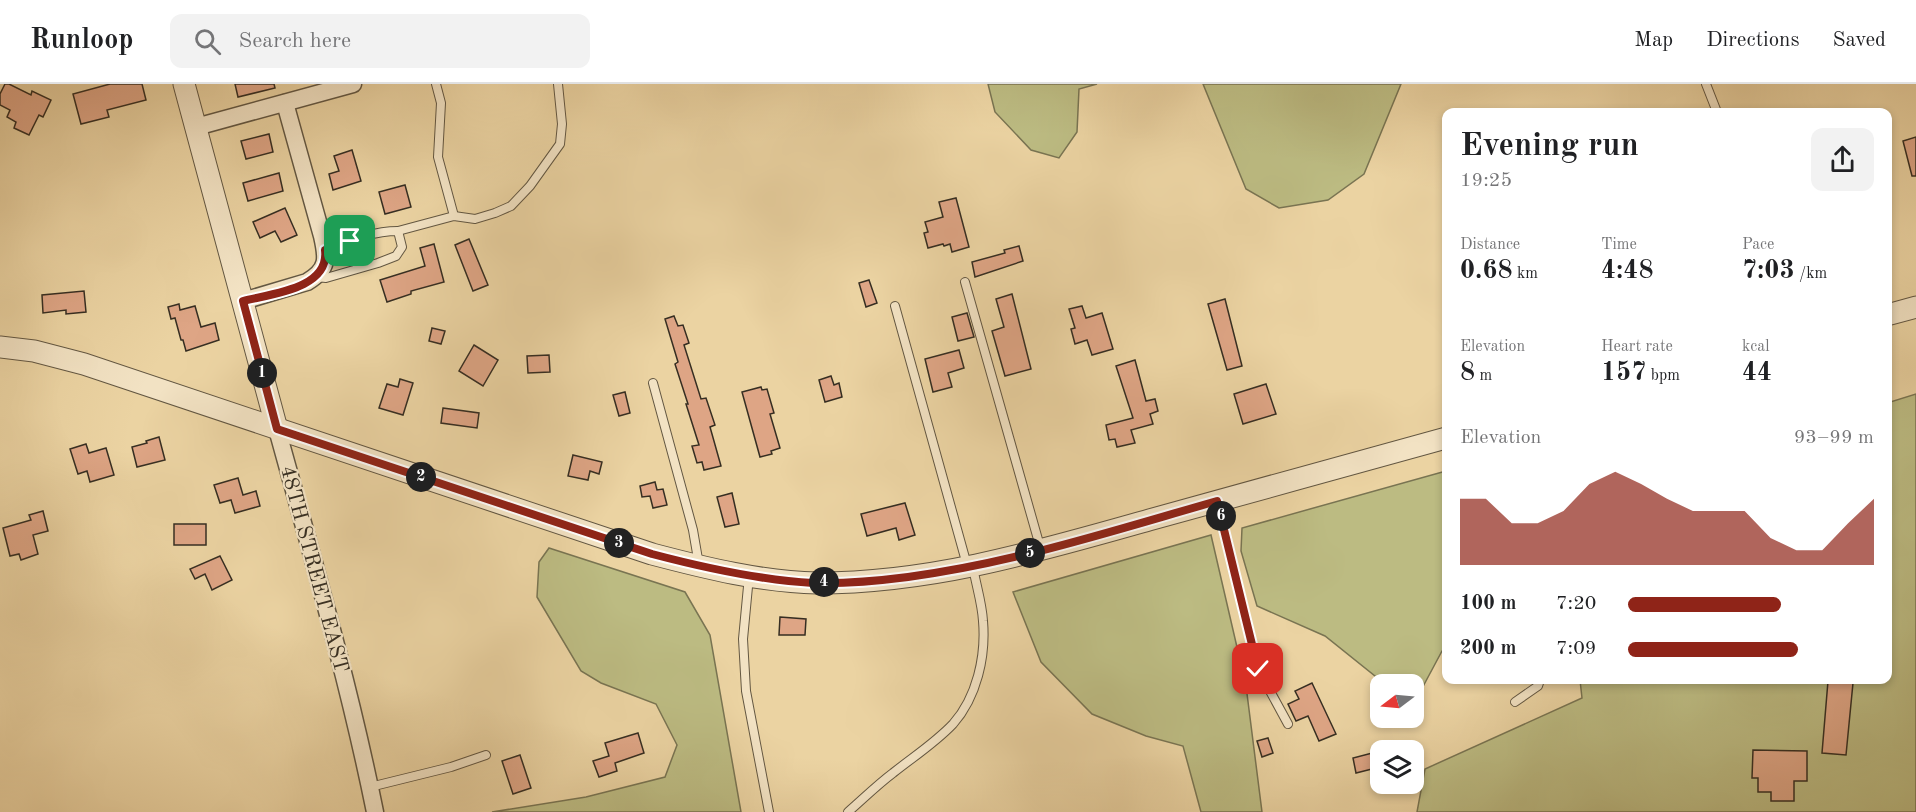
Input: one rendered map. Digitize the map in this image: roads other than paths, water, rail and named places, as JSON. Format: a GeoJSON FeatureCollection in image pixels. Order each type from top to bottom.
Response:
{"type":"FeatureCollection","features":[{"type":"Feature","properties":{"kind":"street","name":"48TH STREET EAST"},"geometry":{"type":"LineString","coordinates":[[184,84],[345,680],[375,812]]}},
{"type":"Feature","properties":{"kind":"street"},"geometry":{"type":"LineString","coordinates":[[196,127],[353,84]]}},
{"type":"Feature","properties":{"kind":"street"},"geometry":{"type":"LineString","coordinates":[[243,301],[298,286],[319,274],[325,263],[325,250],[285,103]]}},
{"type":"Feature","properties":{"kind":"street"},"geometry":{"type":"LineString","coordinates":[[1892,314],[1916,307]]}},
{"type":"Feature","properties":{"kind":"street"},"geometry":{"type":"LineString","coordinates":[[0,347],[34,351],[66,359],[652,554],[749,576],[815,583],[878,581],[970,568],[1442,439]]}},
{"type":"Feature","properties":{"kind":"lane"},"geometry":{"type":"LineString","coordinates":[[436,84],[441,103],[438,157],[454,216]]}},
{"type":"Feature","properties":{"kind":"lane"},"geometry":{"type":"LineString","coordinates":[[325,250],[370,234],[398,231],[454,216],[475,219],[511,206],[530,186],[560,144],[562,124],[558,84]]}},
{"type":"Feature","properties":{"kind":"lane"},"geometry":{"type":"LineString","coordinates":[[1706,84],[1715,108]]}},
{"type":"Feature","properties":{"kind":"lane"},"geometry":{"type":"LineString","coordinates":[[319,274],[326,279],[396,256],[402,248],[398,231]]}},
{"type":"Feature","properties":{"kind":"lane"},"geometry":{"type":"LineString","coordinates":[[964,282],[1041,550]]}},
{"type":"Feature","properties":{"kind":"lane"},"geometry":{"type":"LineString","coordinates":[[848,812],[954,723],[968,703],[977,680],[983,649],[983,621],[970,568],[895,306]]}},
{"type":"Feature","properties":{"kind":"lane"},"geometry":{"type":"LineString","coordinates":[[653,383],[693,530],[699,566]]}},
{"type":"Feature","properties":{"kind":"lane"},"geometry":{"type":"LineString","coordinates":[[1217,501],[1258,669],[1288,724]]}},
{"type":"Feature","properties":{"kind":"lane"},"geometry":{"type":"LineString","coordinates":[[749,576],[742,639],[746,691],[769,812]]}},
{"type":"Feature","properties":{"kind":"lane"},"geometry":{"type":"LineString","coordinates":[[1515,702],[1539,684]]}},
{"type":"Feature","properties":{"kind":"lane"},"geometry":{"type":"LineString","coordinates":[[370,787],[451,767],[486,755]]}}]}
